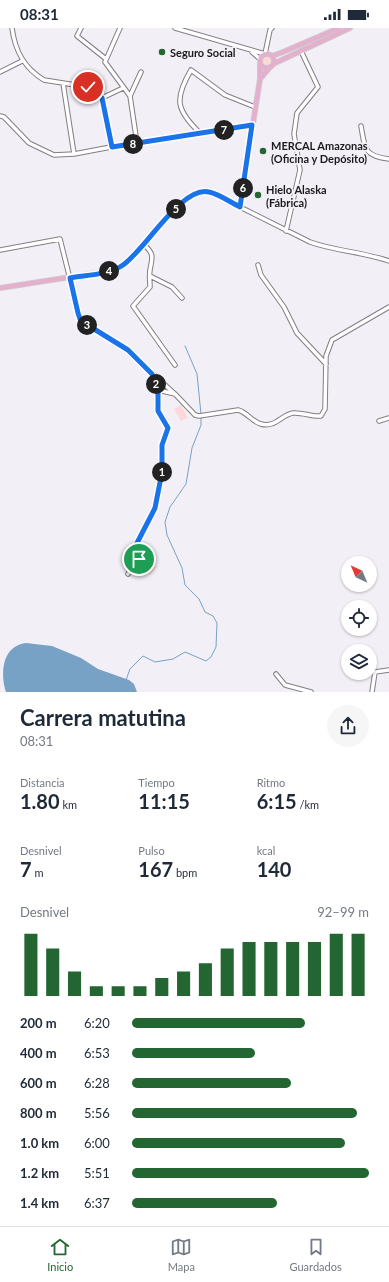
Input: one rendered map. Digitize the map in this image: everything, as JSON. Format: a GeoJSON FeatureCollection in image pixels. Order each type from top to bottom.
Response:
{"type":"FeatureCollection","features":[{"type":"Feature","properties":{"kind":"main road"},"geometry":{"type":"LineString","coordinates":[[0,288],[70,278],[123,266],[184,200],[195,193],[209,191],[240,207],[260,79],[260,61],[265,54],[272,56],[339,28]]}},
{"type":"Feature","properties":{"kind":"main road"},"geometry":{"type":"LineString","coordinates":[[260,61],[265,68],[350,28]]}},
{"type":"Feature","properties":{"kind":"main road"},"geometry":{"type":"LineString","coordinates":[[260,79],[272,65],[272,56]]}},
{"type":"Feature","properties":{"kind":"street"},"geometry":{"type":"LineString","coordinates":[[12,28],[16,49],[22,60],[44,80],[88,87],[102,98],[112,147]]}},
{"type":"Feature","properties":{"kind":"street"},"geometry":{"type":"LineString","coordinates":[[81,28],[78,36],[106,59]]}},
{"type":"Feature","properties":{"kind":"street"},"geometry":{"type":"LineString","coordinates":[[120,28],[105,62],[130,96],[137,143]]}},
{"type":"Feature","properties":{"kind":"street"},"geometry":{"type":"LineString","coordinates":[[175,28],[249,51],[265,54],[271,29]]}},
{"type":"Feature","properties":{"kind":"street"},"geometry":{"type":"LineString","coordinates":[[249,51],[260,61]]}},
{"type":"Feature","properties":{"kind":"street"},"geometry":{"type":"LineString","coordinates":[[286,231],[300,170],[294,134],[297,113],[318,87],[300,51]]}},
{"type":"Feature","properties":{"kind":"street"},"geometry":{"type":"LineString","coordinates":[[0,72],[22,60]]}},
{"type":"Feature","properties":{"kind":"street"},"geometry":{"type":"LineString","coordinates":[[200,133],[186,120],[179,106],[184,82],[190,70],[225,95],[255,107]]}},
{"type":"Feature","properties":{"kind":"street"},"geometry":{"type":"LineString","coordinates":[[130,96],[141,72]]}},
{"type":"Feature","properties":{"kind":"street"},"geometry":{"type":"LineString","coordinates":[[63,83],[74,154]]}},
{"type":"Feature","properties":{"kind":"street"},"geometry":{"type":"LineString","coordinates":[[102,98],[123,88]]}},
{"type":"Feature","properties":{"kind":"street"},"geometry":{"type":"LineString","coordinates":[[0,116],[4,117],[29,143],[54,155],[74,154],[252,125]]}},
{"type":"Feature","properties":{"kind":"street"},"geometry":{"type":"LineString","coordinates":[[361,126],[364,146],[368,153],[374,158],[389,159]]}},
{"type":"Feature","properties":{"kind":"street"},"geometry":{"type":"LineString","coordinates":[[240,207],[286,231],[320,246],[372,255],[389,261]]}},
{"type":"Feature","properties":{"kind":"street"},"geometry":{"type":"LineString","coordinates":[[0,250],[60,238],[80,319],[128,350],[195,414],[199,416],[238,410],[243,411],[260,424],[266,425],[271,425],[294,413],[321,416],[326,409],[327,349],[332,340],[389,307]]}},
{"type":"Feature","properties":{"kind":"street"},"geometry":{"type":"LineString","coordinates":[[144,245],[150,250],[154,259],[150,276],[149,290],[133,306],[175,365]]}},
{"type":"Feature","properties":{"kind":"street"},"geometry":{"type":"LineString","coordinates":[[258,265],[261,274],[284,307],[297,333],[326,364]]}},
{"type":"Feature","properties":{"kind":"street"},"geometry":{"type":"LineString","coordinates":[[150,276],[172,287],[182,298]]}},
{"type":"Feature","properties":{"kind":"street"},"geometry":{"type":"LineString","coordinates":[[128,574],[139,559],[137,543],[155,508],[162,472],[162,445],[168,428],[158,411],[158,390],[152,374]]}},
{"type":"Feature","properties":{"kind":"street"},"geometry":{"type":"LineString","coordinates":[[158,390],[176,395]]}},
{"type":"Feature","properties":{"kind":"street"},"geometry":{"type":"LineString","coordinates":[[379,421],[389,418]]}},
{"type":"Feature","properties":{"kind":"street"},"geometry":{"type":"LineString","coordinates":[[372,692],[375,672],[389,670]]}},
{"type":"Feature","properties":{"kind":"street"},"geometry":{"type":"LineString","coordinates":[[276,674],[285,685],[311,692]]}},
{"type":"Feature","properties":{"kind":"shaded area"},"geometry":{"type":"Polygon","coordinates":[[[264,55],[268,55],[270,56],[270,64],[264,65],[261,62],[261,58],[264,55]]]}},
{"type":"Feature","properties":{"kind":"shaded area"},"geometry":{"type":"Polygon","coordinates":[[[181,405],[188,418],[181,421],[174,409],[181,405]]]}},
{"type":"Feature","properties":{"kind":"shaded area"},"geometry":{"type":"Polygon","coordinates":[[[144,556],[157,567],[150,575],[137,564],[144,556]]]}},
{"type":"Feature","properties":{"kind":"water"},"geometry":{"type":"Polygon","coordinates":[[[26,643],[52,646],[81,658],[98,669],[129,680],[134,684],[137,692],[6,692],[3,677],[5,662],[12,649],[18,645],[26,643]]]}},
{"type":"Feature","properties":{"kind":"waterway"},"geometry":{"type":"LineString","coordinates":[[185,346],[197,374],[201,414]]}},
{"type":"Feature","properties":{"kind":"waterway"},"geometry":{"type":"LineString","coordinates":[[126,680],[130,669],[143,656],[155,662],[173,659],[185,652],[206,661],[211,657],[216,647],[217,623],[213,616],[205,612],[199,599],[185,585],[182,568],[167,535],[165,522],[170,507],[186,484],[192,448],[201,425],[201,417]]}},
{"type":"Feature","properties":{"kind":"place","name":"Seguro Social"},"geometry":{"type":"Point","coordinates":[162,52]}},
{"type":"Feature","properties":{"kind":"place","name":"MERCAL Amazonas (Oficina y Depósito)"},"geometry":{"type":"Point","coordinates":[263,151]}},
{"type":"Feature","properties":{"kind":"place","name":"Hielo Alaska (Fábrica)"},"geometry":{"type":"Point","coordinates":[258,195]}},
{"type":"Feature","properties":{"kind":"route"},"geometry":{"type":"LineString","coordinates":[[88,87],[93,89],[102,98],[112,147],[252,125],[240,207],[209,191],[195,193],[184,200],[123,266],[109,271],[70,278],[80,319],[128,350],[152,374],[158,390],[158,411],[168,428],[162,445],[162,472],[155,508],[137,543],[139,559]]}}]}
